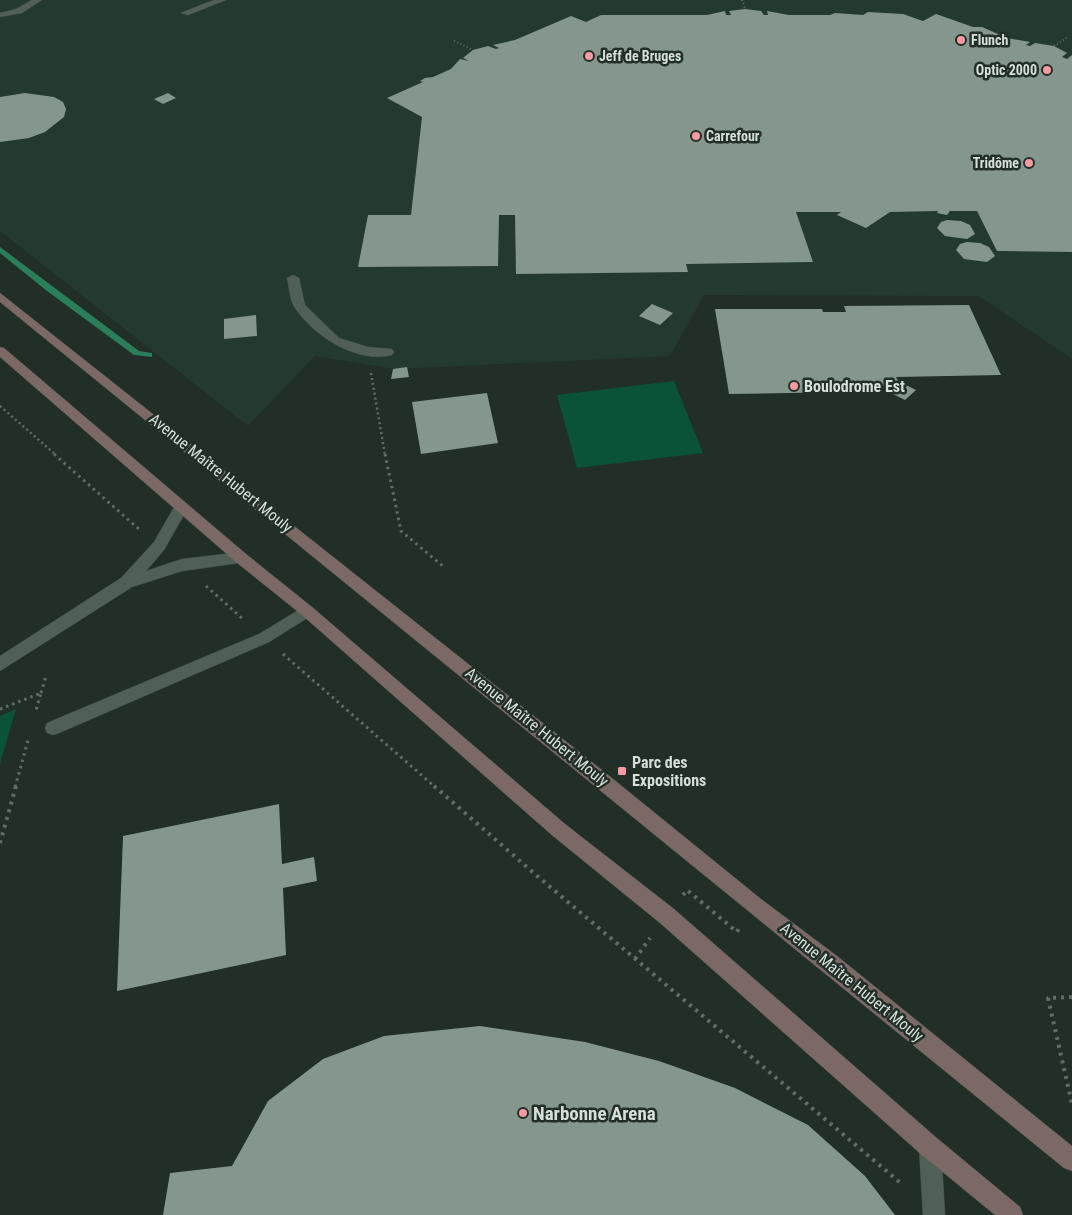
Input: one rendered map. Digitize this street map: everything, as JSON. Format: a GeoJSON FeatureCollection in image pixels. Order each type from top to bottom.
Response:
{"type":"FeatureCollection","features":[{"type":"Feature","properties":{"kind":"main road","name":"Avenue Maître Hubert Mouly"},"geometry":{"type":"LineString","coordinates":[[0,296],[596,775],[754,905],[838,969],[1072,1160]]}},
{"type":"Feature","properties":{"kind":"main road"},"geometry":{"type":"LineString","coordinates":[[0,351],[241,558],[307,611],[559,830],[667,916],[1008,1214]]}},
{"type":"Feature","properties":{"kind":"lane"},"geometry":{"type":"LineString","coordinates":[[0,15],[19,12],[38,0]]}},
{"type":"Feature","properties":{"kind":"lane"},"geometry":{"type":"LineString","coordinates":[[185,13],[222,0]]}},
{"type":"Feature","properties":{"kind":"lane"},"geometry":{"type":"LineString","coordinates":[[293,278],[299,306],[316,325],[335,341],[367,351],[388,352]]}},
{"type":"Feature","properties":{"kind":"lane"},"geometry":{"type":"LineString","coordinates":[[126,583],[158,546],[182,506]]}},
{"type":"Feature","properties":{"kind":"lane"},"geometry":{"type":"LineString","coordinates":[[0,664],[126,583],[182,565],[241,558]]}},
{"type":"Feature","properties":{"kind":"lane"},"geometry":{"type":"LineString","coordinates":[[53,728],[264,638],[307,611]]}},
{"type":"Feature","properties":{"kind":"lane"},"geometry":{"type":"LineString","coordinates":[[930,1147],[934,1213]]}},
{"type":"Feature","properties":{"kind":"path"},"geometry":{"type":"LineString","coordinates":[[742,0],[745,9]]}},
{"type":"Feature","properties":{"kind":"path"},"geometry":{"type":"LineString","coordinates":[[1054,46],[1068,37]]}},
{"type":"Feature","properties":{"kind":"path"},"geometry":{"type":"LineString","coordinates":[[454,41],[473,50]]}},
{"type":"Feature","properties":{"kind":"path"},"geometry":{"type":"LineString","coordinates":[[367,351],[389,479],[401,531],[444,567]]}},
{"type":"Feature","properties":{"kind":"path"},"geometry":{"type":"LineString","coordinates":[[0,406],[158,546]]}},
{"type":"Feature","properties":{"kind":"path"},"geometry":{"type":"LineString","coordinates":[[182,565],[536,875],[934,1213]]}},
{"type":"Feature","properties":{"kind":"path"},"geometry":{"type":"LineString","coordinates":[[36,712],[46,676]]}},
{"type":"Feature","properties":{"kind":"path"},"geometry":{"type":"LineString","coordinates":[[0,709],[41,693]]}},
{"type":"Feature","properties":{"kind":"path"},"geometry":{"type":"LineString","coordinates":[[0,843],[31,730]]}},
{"type":"Feature","properties":{"kind":"path"},"geometry":{"type":"LineString","coordinates":[[1072,996],[1048,998],[1063,1072],[1072,1104]]}},
{"type":"Feature","properties":{"kind":"shaded area"},"geometry":{"type":"Polygon","coordinates":[[[0,0],[1072,0],[1072,359],[979,296],[704,295],[670,356],[395,369],[315,356],[248,426],[0,231],[0,0]]]}},
{"type":"Feature","properties":{"kind":"green space"},"geometry":{"type":"Polygon","coordinates":[[[674,381],[703,453],[577,468],[557,395],[674,381]]]}},
{"type":"Feature","properties":{"kind":"green space"},"geometry":{"type":"Polygon","coordinates":[[[16,709],[0,764],[0,716],[16,709]]]}},
{"type":"Feature","properties":{"kind":"building","name":"Carrefour"},"geometry":{"type":"Polygon","coordinates":[[[745,9],[761,11],[764,15],[768,15],[767,11],[789,15],[830,15],[835,13],[863,15],[868,12],[903,14],[923,21],[936,14],[973,27],[982,27],[1007,38],[1030,42],[1026,45],[1030,46],[1035,43],[1054,46],[1067,53],[1062,57],[1067,59],[1072,55],[1072,252],[997,251],[977,211],[950,211],[947,215],[937,213],[938,211],[890,212],[866,228],[837,215],[841,212],[796,212],[813,262],[686,264],[688,272],[516,274],[515,215],[499,215],[498,266],[358,267],[368,215],[411,215],[422,117],[387,98],[423,82],[420,81],[425,78],[433,77],[451,69],[460,59],[469,61],[463,58],[473,50],[488,46],[496,49],[499,48],[493,45],[515,40],[571,16],[586,22],[601,15],[707,15],[725,11],[726,15],[731,15],[729,11],[745,9]]]}},
{"type":"Feature","properties":{"kind":"building"},"geometry":{"type":"Polygon","coordinates":[[[25,93],[54,97],[63,102],[66,109],[64,117],[45,132],[29,138],[0,142],[0,97],[25,93]]]}},
{"type":"Feature","properties":{"kind":"building"},"geometry":{"type":"Polygon","coordinates":[[[168,93],[176,98],[163,104],[154,99],[168,93]]]}},
{"type":"Feature","properties":{"kind":"building"},"geometry":{"type":"Polygon","coordinates":[[[947,220],[961,221],[970,225],[975,234],[967,239],[945,236],[937,228],[941,222],[947,220]]]}},
{"type":"Feature","properties":{"kind":"building"},"geometry":{"type":"Polygon","coordinates":[[[967,242],[980,243],[989,247],[995,256],[987,262],[964,259],[956,250],[960,244],[967,242]]]}},
{"type":"Feature","properties":{"kind":"building"},"geometry":{"type":"Polygon","coordinates":[[[652,304],[673,313],[660,325],[639,316],[652,304]]]}},
{"type":"Feature","properties":{"kind":"building"},"geometry":{"type":"Polygon","coordinates":[[[969,305],[1001,375],[896,377],[898,381],[916,390],[905,400],[885,390],[888,388],[880,384],[845,385],[847,392],[729,394],[715,309],[822,309],[823,312],[846,312],[844,306],[969,305]]]}},
{"type":"Feature","properties":{"kind":"building"},"geometry":{"type":"Polygon","coordinates":[[[256,315],[257,336],[224,339],[224,319],[256,315]]]}},
{"type":"Feature","properties":{"kind":"building"},"geometry":{"type":"Polygon","coordinates":[[[407,367],[409,377],[391,379],[393,369],[407,367]]]}},
{"type":"Feature","properties":{"kind":"building"},"geometry":{"type":"Polygon","coordinates":[[[487,393],[498,443],[421,454],[412,402],[487,393]]]}},
{"type":"Feature","properties":{"kind":"building"},"geometry":{"type":"Polygon","coordinates":[[[279,804],[282,864],[314,857],[317,881],[283,888],[286,955],[117,991],[123,836],[279,804]]]}},
{"type":"Feature","properties":{"kind":"building","name":"Narbonne Arena"},"geometry":{"type":"Polygon","coordinates":[[[480,1026],[585,1042],[659,1061],[735,1088],[808,1125],[865,1176],[895,1215],[163,1215],[170,1173],[232,1166],[268,1101],[323,1059],[384,1036],[480,1026]]]}},
{"type":"Feature","properties":{"kind":"waterway"},"geometry":{"type":"LineString","coordinates":[[0,249],[50,289],[137,353],[149,355]]}},
{"type":"Feature","properties":{"kind":"place","name":"Flunch"},"geometry":{"type":"Point","coordinates":[961,40]}},
{"type":"Feature","properties":{"kind":"place","name":"Jeff de Bruges"},"geometry":{"type":"Point","coordinates":[589,56]}},
{"type":"Feature","properties":{"kind":"place","name":"Optic 2000"},"geometry":{"type":"Point","coordinates":[1047,70]}},
{"type":"Feature","properties":{"kind":"place","name":"Carrefour"},"geometry":{"type":"Point","coordinates":[696,136]}},
{"type":"Feature","properties":{"kind":"place","name":"Tridôme"},"geometry":{"type":"Point","coordinates":[1029,163]}},
{"type":"Feature","properties":{"kind":"place","name":"Boulodrome Est"},"geometry":{"type":"Point","coordinates":[794,386]}},
{"type":"Feature","properties":{"kind":"place","name":"Parc des Expositions"},"geometry":{"type":"Point","coordinates":[622,771]}},
{"type":"Feature","properties":{"kind":"place","name":"Narbonne Arena"},"geometry":{"type":"Point","coordinates":[523,1113]}}]}
